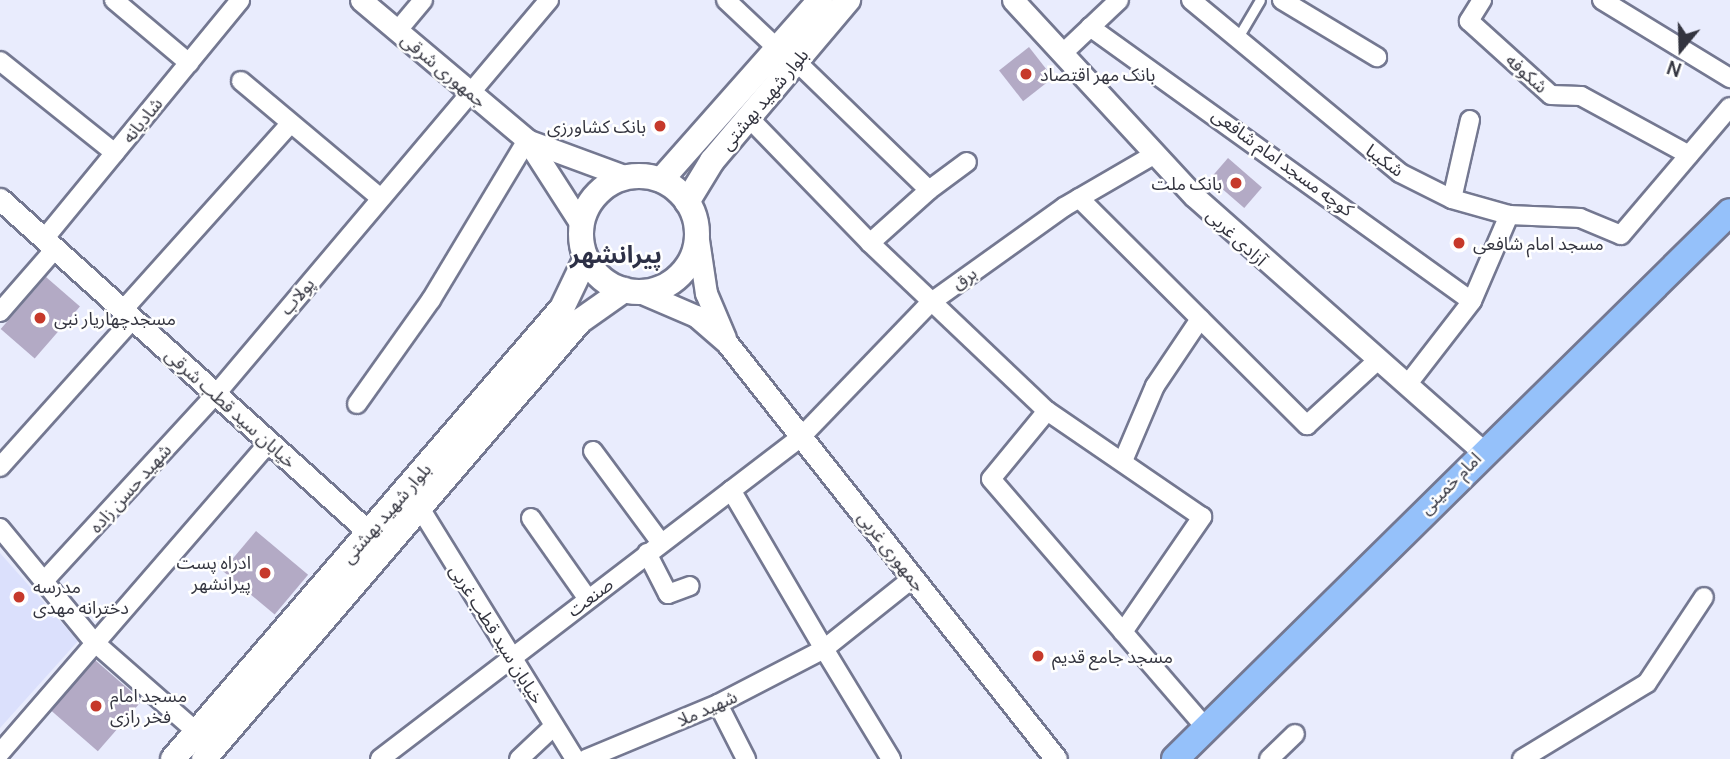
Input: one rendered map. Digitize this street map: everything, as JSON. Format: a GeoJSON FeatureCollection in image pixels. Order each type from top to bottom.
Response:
{"type":"FeatureCollection","features":[{"type":"Feature","properties":{"kind":"main road","name":"بلوار شهید بهشتی"},"geometry":{"type":"LineString","coordinates":[[687,202],[750,119],[820,0]]}},
{"type":"Feature","properties":{"kind":"main road","name":"بلوار شهید بهشتی"},"geometry":{"type":"LineString","coordinates":[[662,180],[786,54],[848,0]]}},
{"type":"Feature","properties":{"kind":"main road"},"geometry":{"type":"LineString","coordinates":[[627,177],[662,180],[687,202],[697,233],[681,274],[632,291],[586,258],[581,223],[597,193],[627,177]]}},
{"type":"Feature","properties":{"kind":"main road","name":"امام خمینی"},"geometry":{"type":"LineString","coordinates":[[1175,759],[1482,451],[1730,212]]}},
{"type":"Feature","properties":{"kind":"main road","name":"بلوار شهید بهشتی"},"geometry":{"type":"LineString","coordinates":[[173,759],[562,308],[586,258]]}},
{"type":"Feature","properties":{"kind":"main road","name":"بلوار شهید بهشتی"},"geometry":{"type":"LineString","coordinates":[[204,759],[580,321],[632,291]]}},
{"type":"Feature","properties":{"kind":"street"},"geometry":{"type":"LineString","coordinates":[[114,0],[189,63]]}},
{"type":"Feature","properties":{"kind":"street","name":"شادیانه"},"geometry":{"type":"LineString","coordinates":[[0,312],[115,153],[240,0]]}},
{"type":"Feature","properties":{"kind":"street","name":"جمهوری شرقی"},"geometry":{"type":"LineString","coordinates":[[360,0],[527,140]]}},
{"type":"Feature","properties":{"kind":"street"},"geometry":{"type":"LineString","coordinates":[[398,30],[423,0]]}},
{"type":"Feature","properties":{"kind":"street","name":"پولاب"},"geometry":{"type":"LineString","coordinates":[[216,394],[379,197],[549,0]]}},
{"type":"Feature","properties":{"kind":"street"},"geometry":{"type":"LineString","coordinates":[[726,0],[929,190]]}},
{"type":"Feature","properties":{"kind":"street","name":"آزادی غربی"},"geometry":{"type":"LineString","coordinates":[[1013,0],[1155,154],[1275,273],[1482,451]]}},
{"type":"Feature","properties":{"kind":"street"},"geometry":{"type":"LineString","coordinates":[[1063,53],[1119,0]]}},
{"type":"Feature","properties":{"kind":"street","name":"شکیبا"},"geometry":{"type":"LineString","coordinates":[[1191,0],[1401,173],[1452,199],[1509,215],[1580,218],[1621,234],[1689,155]]}},
{"type":"Feature","properties":{"kind":"street"},"geometry":{"type":"LineString","coordinates":[[1282,0],[1377,57]]}},
{"type":"Feature","properties":{"kind":"street","name":"شکوفه"},"geometry":{"type":"LineString","coordinates":[[1482,0],[1469,21],[1551,95],[1581,96],[1689,155]]}},
{"type":"Feature","properties":{"kind":"street"},"geometry":{"type":"LineString","coordinates":[[1602,0],[1730,78]]}},
{"type":"Feature","properties":{"kind":"street","name":"کوچه مسجد امام شافعی"},"geometry":{"type":"LineString","coordinates":[[1090,27],[1472,301]]}},
{"type":"Feature","properties":{"kind":"street"},"geometry":{"type":"LineString","coordinates":[[0,61],[115,153]]}},
{"type":"Feature","properties":{"kind":"street"},"geometry":{"type":"LineString","coordinates":[[241,81],[379,197]]}},
{"type":"Feature","properties":{"kind":"street"},"geometry":{"type":"LineString","coordinates":[[1689,155],[1730,107]]}},
{"type":"Feature","properties":{"kind":"street"},"geometry":{"type":"LineString","coordinates":[[750,119],[930,303],[1047,411],[1202,517],[1123,632]]}},
{"type":"Feature","properties":{"kind":"street"},"geometry":{"type":"LineString","coordinates":[[1452,199],[1470,120]]}},
{"type":"Feature","properties":{"kind":"street"},"geometry":{"type":"LineString","coordinates":[[0,467],[291,123]]}},
{"type":"Feature","properties":{"kind":"street"},"geometry":{"type":"LineString","coordinates":[[527,140],[627,177]]}},
{"type":"Feature","properties":{"kind":"street"},"geometry":{"type":"LineString","coordinates":[[527,140],[581,223]]}},
{"type":"Feature","properties":{"kind":"street"},"geometry":{"type":"LineString","coordinates":[[357,404],[432,300],[527,140]]}},
{"type":"Feature","properties":{"kind":"street","name":"برق"},"geometry":{"type":"LineString","coordinates":[[802,437],[930,303],[1079,198],[1155,154]]}},
{"type":"Feature","properties":{"kind":"street"},"geometry":{"type":"LineString","coordinates":[[870,243],[929,190],[967,162]]}},
{"type":"Feature","properties":{"kind":"street"},"geometry":{"type":"LineString","coordinates":[[1079,198],[1307,425],[1378,360]]}},
{"type":"Feature","properties":{"kind":"street","name":"خیابان سید قطب شرقی"},"geometry":{"type":"LineString","coordinates":[[0,200],[369,532]]}},
{"type":"Feature","properties":{"kind":"street"},"geometry":{"type":"LineString","coordinates":[[1407,385],[1472,301],[1509,215]]}},
{"type":"Feature","properties":{"kind":"street"},"geometry":{"type":"LineString","coordinates":[[697,233],[706,293],[727,343]]}},
{"type":"Feature","properties":{"kind":"street"},"geometry":{"type":"LineString","coordinates":[[632,291],[696,316],[727,343]]}},
{"type":"Feature","properties":{"kind":"street"},"geometry":{"type":"LineString","coordinates":[[1122,460],[1154,386],[1200,319]]}},
{"type":"Feature","properties":{"kind":"street","name":"جمهوری غربی"},"geometry":{"type":"LineString","coordinates":[[727,343],[1056,759]]}},
{"type":"Feature","properties":{"kind":"street","name":"شهید حسن زاده"},"geometry":{"type":"LineString","coordinates":[[44,582],[216,394]]}},
{"type":"Feature","properties":{"kind":"street"},"geometry":{"type":"LineString","coordinates":[[1047,411],[991,479],[1206,727]]}},
{"type":"Feature","properties":{"kind":"street","name":"صنعت"},"geometry":{"type":"LineString","coordinates":[[380,759],[510,657],[802,437]]}},
{"type":"Feature","properties":{"kind":"street"},"geometry":{"type":"LineString","coordinates":[[0,753],[93,641],[269,442]]}},
{"type":"Feature","properties":{"kind":"street"},"geometry":{"type":"LineString","coordinates":[[593,451],[654,548],[668,594],[690,586]]}},
{"type":"Feature","properties":{"kind":"street"},"geometry":{"type":"LineString","coordinates":[[731,490],[891,759]]}},
{"type":"Feature","properties":{"kind":"street","name":"خیابان سید قطب غربی"},"geometry":{"type":"LineString","coordinates":[[420,508],[575,759]]}},
{"type":"Feature","properties":{"kind":"street"},"geometry":{"type":"LineString","coordinates":[[531,518],[588,598]]}},
{"type":"Feature","properties":{"kind":"street"},"geometry":{"type":"LineString","coordinates":[[0,528],[93,641],[197,732]]}},
{"type":"Feature","properties":{"kind":"street","name":"شهید ملا"},"geometry":{"type":"LineString","coordinates":[[586,759],[718,704],[824,649],[913,578]]}},
{"type":"Feature","properties":{"kind":"street"},"geometry":{"type":"LineString","coordinates":[[1522,759],[1647,683],[1704,597]]}},
{"type":"Feature","properties":{"kind":"street"},"geometry":{"type":"LineString","coordinates":[[718,704],[746,759]]}},
{"type":"Feature","properties":{"kind":"street"},"geometry":{"type":"LineString","coordinates":[[519,759],[554,726]]}},
{"type":"Feature","properties":{"kind":"street"},"geometry":{"type":"LineString","coordinates":[[1269,759],[1295,733]]}},
{"type":"Feature","properties":{"kind":"lane"},"geometry":{"type":"LineString","coordinates":[[1237,39],[1260,0]]}},
{"type":"Feature","properties":{"kind":"shaded area","name":"مدرسه دخترانه مهدی"},"geometry":{"type":"Polygon","coordinates":[[[0,553],[78,641],[0,728],[0,553]]]}},
{"type":"Feature","properties":{"kind":"building","name":"بانک مهر اقتصاد"},"geometry":{"type":"Polygon","coordinates":[[[1029,47],[1053,78],[1023,101],[999,70],[1029,47]]]}},
{"type":"Feature","properties":{"kind":"building","name":"بانک ملت"},"geometry":{"type":"Polygon","coordinates":[[[1228,158],[1262,188],[1244,208],[1210,178],[1228,158]]]}},
{"type":"Feature","properties":{"kind":"building","name":"مسجدچهاریار نبی"},"geometry":{"type":"Polygon","coordinates":[[[46,277],[80,307],[35,359],[1,329],[46,277]]]}},
{"type":"Feature","properties":{"kind":"building","name":"ادراه پست پیرانشهر"},"geometry":{"type":"Polygon","coordinates":[[[256,531],[308,575],[275,615],[223,571],[256,531]]]}},
{"type":"Feature","properties":{"kind":"building","name":"مسجد امام فخر رازی"},"geometry":{"type":"Polygon","coordinates":[[[95,660],[142,701],[98,751],[51,711],[95,660]]]}},
{"type":"Feature","properties":{"kind":"place","name":"بانک مهر اقتصاد"},"geometry":{"type":"Point","coordinates":[1026,74]}},
{"type":"Feature","properties":{"kind":"place","name":"بانک کشاورزی"},"geometry":{"type":"Point","coordinates":[660,126]}},
{"type":"Feature","properties":{"kind":"place","name":"بانک ملت"},"geometry":{"type":"Point","coordinates":[1236,183]}},
{"type":"Feature","properties":{"kind":"place","name":"مسجد امام شافعی"},"geometry":{"type":"Point","coordinates":[1459,243]}},
{"type":"Feature","properties":{"kind":"place","name":"مسجدچهاریار نبی"},"geometry":{"type":"Point","coordinates":[40,318]}},
{"type":"Feature","properties":{"kind":"place","name":"ادراه پست پیرانشهر"},"geometry":{"type":"Point","coordinates":[265,573]}},
{"type":"Feature","properties":{"kind":"place","name":"مدرسه دخترانه مهدی"},"geometry":{"type":"Point","coordinates":[19,597]}},
{"type":"Feature","properties":{"kind":"place","name":"مسجد جامع قدیم"},"geometry":{"type":"Point","coordinates":[1038,656]}},
{"type":"Feature","properties":{"kind":"place","name":"مسجد امام فخر رازی"},"geometry":{"type":"Point","coordinates":[96,706]}},
{"type":"Feature","properties":{"kind":"district","name":"پیرانشهر"},"geometry":{"type":"Point","coordinates":[616,254]}}]}
